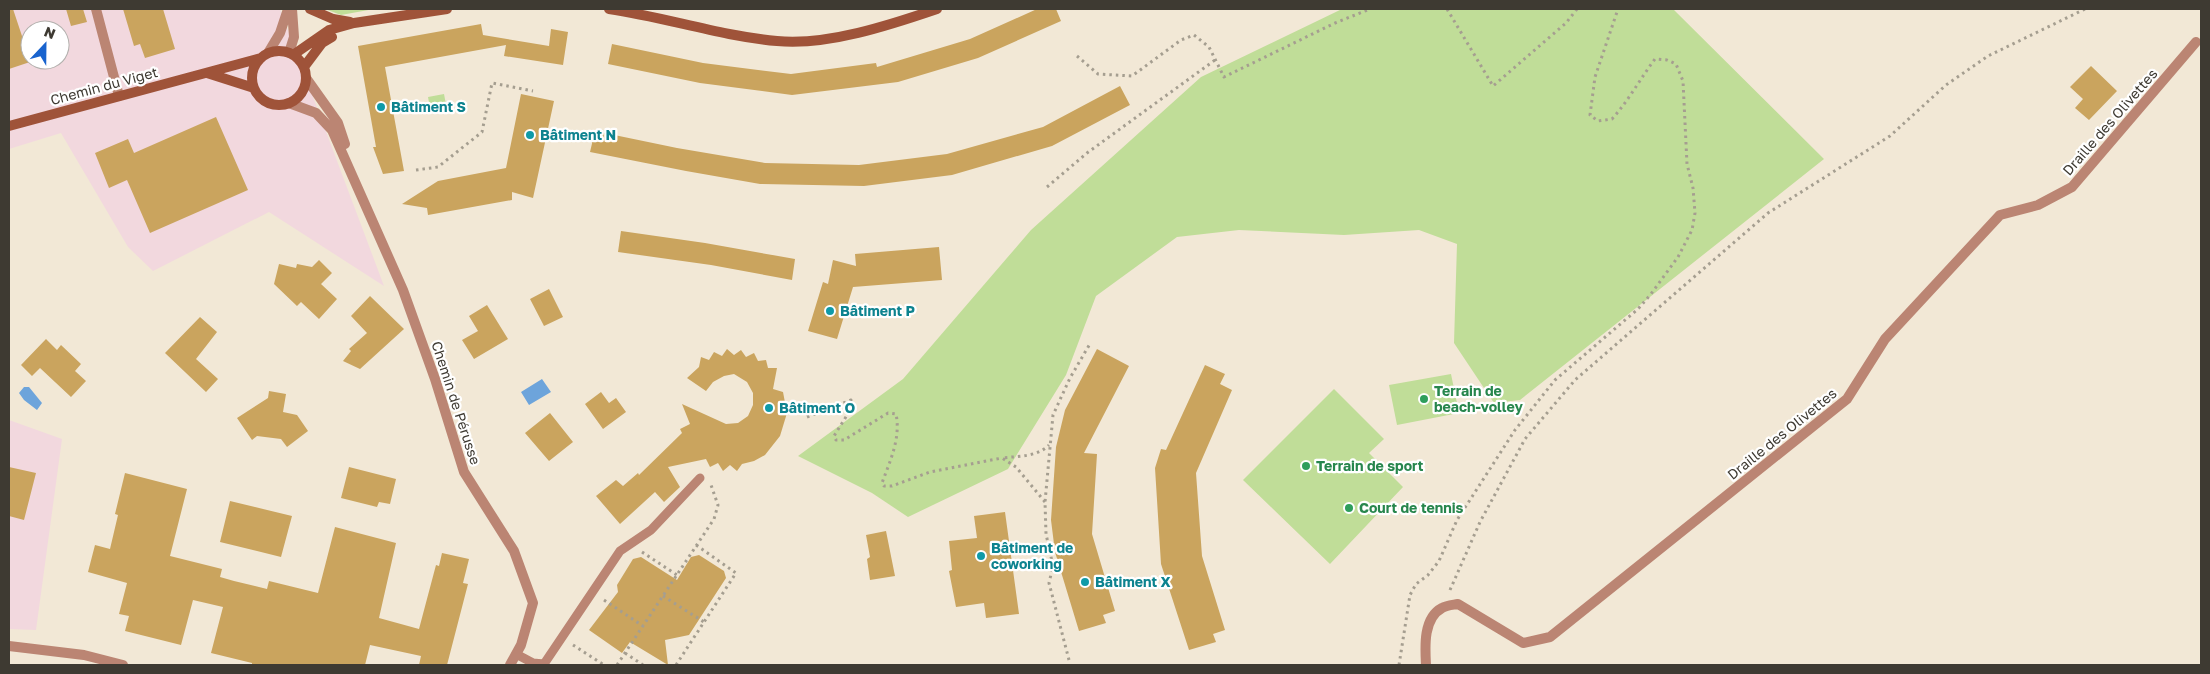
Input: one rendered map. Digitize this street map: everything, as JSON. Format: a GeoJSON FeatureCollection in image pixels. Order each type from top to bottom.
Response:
{"type":"FeatureCollection","features":[{"type":"Feature","properties":{"kind":"street"},"geometry":{"type":"LineString","coordinates":[[96,9],[119,96]]}},
{"type":"Feature","properties":{"kind":"street"},"geometry":{"type":"LineString","coordinates":[[254,88],[252,72],[280,32],[288,9]]}},
{"type":"Feature","properties":{"kind":"street"},"geometry":{"type":"LineString","coordinates":[[291,54],[294,37],[292,9]]}},
{"type":"Feature","properties":{"kind":"street"},"geometry":{"type":"LineString","coordinates":[[310,9],[332,19],[354,23]]}},
{"type":"Feature","properties":{"kind":"street"},"geometry":{"type":"LineString","coordinates":[[291,54],[329,30],[354,23],[447,9]]}},
{"type":"Feature","properties":{"kind":"street"},"geometry":{"type":"LineString","coordinates":[[609,9],[649,14],[752,38],[804,42],[882,26],[936,9]]}},
{"type":"Feature","properties":{"kind":"street"},"geometry":{"type":"LineString","coordinates":[[304,67],[322,43],[354,23]]}},
{"type":"Feature","properties":{"kind":"street","name":"Draille des Olivettes"},"geometry":{"type":"LineString","coordinates":[[1443,607],[1458,604],[1523,643],[1550,637],[1848,399],[1885,339],[2000,215],[2038,205],[2072,187],[2196,42]]}},
{"type":"Feature","properties":{"kind":"street"},"geometry":{"type":"LineString","coordinates":[[207,73],[254,88],[265,101],[273,104],[289,103],[300,96],[306,78],[304,67],[291,54],[282,51],[264,55]]}},
{"type":"Feature","properties":{"kind":"street","name":"Chemin du Viget"},"geometry":{"type":"LineString","coordinates":[[9,126],[207,73],[264,55]]}},
{"type":"Feature","properties":{"kind":"street","name":"Chemin de Pérusse"},"geometry":{"type":"LineString","coordinates":[[306,78],[338,124],[364,199]]}},
{"type":"Feature","properties":{"kind":"street","name":"Chemin de Pérusse"},"geometry":{"type":"LineString","coordinates":[[289,103],[316,114],[332,130],[403,290],[435,379],[464,472],[514,551],[533,603],[516,654],[510,665]]}},
{"type":"Feature","properties":{"kind":"street"},"geometry":{"type":"LineString","coordinates":[[1426,665],[1424,642],[1432,615],[1443,607]]}},
{"type":"Feature","properties":{"kind":"street"},"geometry":{"type":"LineString","coordinates":[[9,646],[84,655],[123,665]]}},
{"type":"Feature","properties":{"kind":"lane"},"geometry":{"type":"LineString","coordinates":[[516,654],[534,663],[544,665],[620,551],[651,530],[700,478]]}},
{"type":"Feature","properties":{"kind":"path"},"geometry":{"type":"LineString","coordinates":[[1077,56],[1098,74],[1132,76],[1181,40],[1194,35],[1209,47],[1224,77],[1335,23],[1370,9]]}},
{"type":"Feature","properties":{"kind":"path"},"geometry":{"type":"LineString","coordinates":[[1446,9],[1493,86],[1566,23],[1578,9]]}},
{"type":"Feature","properties":{"kind":"path"},"geometry":{"type":"LineString","coordinates":[[1399,665],[1405,617],[1410,595],[1416,584],[1439,561],[1458,520],[1515,430],[1555,380],[1638,309],[1678,257],[1692,230],[1695,213],[1693,188],[1687,164],[1683,81],[1676,64],[1667,60],[1655,59],[1625,104],[1612,119],[1598,121],[1590,115],[1595,77],[1618,9]]}},
{"type":"Feature","properties":{"kind":"path"},"geometry":{"type":"LineString","coordinates":[[1443,607],[1480,522],[1525,439],[1576,380],[1768,212],[1890,136],[1946,85],[1988,56],[2085,9]]}},
{"type":"Feature","properties":{"kind":"path"},"geometry":{"type":"LineString","coordinates":[[1047,187],[1087,153],[1215,60]]}},
{"type":"Feature","properties":{"kind":"path"},"geometry":{"type":"LineString","coordinates":[[416,170],[438,167],[482,132],[492,83],[533,91]]}},
{"type":"Feature","properties":{"kind":"path"},"geometry":{"type":"LineString","coordinates":[[1069,660],[1049,583],[1053,566],[1046,534],[1045,502],[1053,416],[1070,378],[1091,342]]}},
{"type":"Feature","properties":{"kind":"path"},"geometry":{"type":"LineString","coordinates":[[807,417],[851,400],[849,412],[834,436],[836,440],[844,440],[888,413],[896,414],[898,423],[897,438],[882,483],[884,486],[892,486],[930,472],[1002,458],[1029,455],[1043,451],[1050,444]]}},
{"type":"Feature","properties":{"kind":"path"},"geometry":{"type":"LineString","coordinates":[[1002,458],[1016,467],[1045,502]]}},
{"type":"Feature","properties":{"kind":"path"},"geometry":{"type":"LineString","coordinates":[[617,665],[714,519],[718,505],[711,485]]}},
{"type":"Feature","properties":{"kind":"path"},"geometry":{"type":"LineString","coordinates":[[630,544],[677,574]]}},
{"type":"Feature","properties":{"kind":"path"},"geometry":{"type":"LineString","coordinates":[[676,665],[736,573],[696,545]]}},
{"type":"Feature","properties":{"kind":"path"},"geometry":{"type":"LineString","coordinates":[[593,592],[643,626]]}},
{"type":"Feature","properties":{"kind":"path"},"geometry":{"type":"LineString","coordinates":[[663,596],[704,622]]}},
{"type":"Feature","properties":{"kind":"path"},"geometry":{"type":"LineString","coordinates":[[562,637],[604,665]]}},
{"type":"Feature","properties":{"kind":"path"},"geometry":{"type":"LineString","coordinates":[[625,653],[643,665]]}},
{"type":"Feature","properties":{"kind":"shaded area"},"geometry":{"type":"Polygon","coordinates":[[[9,9],[280,9],[384,286],[269,212],[153,271],[128,247],[61,133],[9,149],[9,9]]]}},
{"type":"Feature","properties":{"kind":"shaded area"},"geometry":{"type":"Polygon","coordinates":[[[9,420],[62,439],[36,630],[9,629],[9,420]]]}},
{"type":"Feature","properties":{"kind":"green space"},"geometry":{"type":"Polygon","coordinates":[[[325,9],[374,9],[341,15],[325,9]]]}},
{"type":"Feature","properties":{"kind":"green space"},"geometry":{"type":"Polygon","coordinates":[[[1342,9],[1673,9],[1824,159],[1520,400],[1494,403],[1454,343],[1457,244],[1419,230],[1344,235],[1239,230],[1177,237],[1096,296],[1066,375],[1008,469],[908,517],[872,493],[798,456],[903,379],[1031,230],[1201,77],[1342,9]]]}},
{"type":"Feature","properties":{"kind":"green space"},"geometry":{"type":"Polygon","coordinates":[[[444,94],[447,110],[431,113],[428,97],[444,94]]]}},
{"type":"Feature","properties":{"kind":"green space","name":"Terrain de beach-volley"},"geometry":{"type":"Polygon","coordinates":[[[1451,374],[1459,413],[1397,425],[1389,385],[1451,374]]]}},
{"type":"Feature","properties":{"kind":"green space","name":"Terrain de sport"},"geometry":{"type":"Polygon","coordinates":[[[1334,389],[1384,439],[1369,453],[1403,487],[1330,564],[1243,480],[1334,389]]]}},
{"type":"Feature","properties":{"kind":"water"},"geometry":{"type":"Polygon","coordinates":[[[542,379],[551,392],[529,405],[521,392],[542,379]]]}},
{"type":"Feature","properties":{"kind":"water"},"geometry":{"type":"Polygon","coordinates":[[[24,387],[29,387],[42,403],[37,410],[24,400],[19,393],[24,387]]]}},
{"type":"Feature","properties":{"kind":"building"},"geometry":{"type":"Polygon","coordinates":[[[9,9],[13,9],[20,30],[20,65],[9,69],[9,9]]]}},
{"type":"Feature","properties":{"kind":"building"},"geometry":{"type":"Polygon","coordinates":[[[66,9],[83,9],[87,22],[71,26],[66,9]]]}},
{"type":"Feature","properties":{"kind":"building"},"geometry":{"type":"Polygon","coordinates":[[[123,9],[163,9],[175,49],[145,58],[140,44],[134,46],[123,9]]]}},
{"type":"Feature","properties":{"kind":"building"},"geometry":{"type":"Polygon","coordinates":[[[1037,9],[1056,9],[1061,21],[978,58],[898,82],[792,95],[700,83],[608,64],[612,44],[703,63],[791,74],[876,63],[877,67],[970,39],[1037,9]]]}},
{"type":"Feature","properties":{"kind":"building","name":"Bâtiment S"},"geometry":{"type":"Polygon","coordinates":[[[481,24],[483,35],[549,46],[551,29],[568,32],[563,65],[504,56],[506,45],[385,67],[404,171],[383,174],[373,147],[376,147],[358,46],[481,24]]]}},
{"type":"Feature","properties":{"kind":"building"},"geometry":{"type":"Polygon","coordinates":[[[2091,66],[2117,91],[2089,120],[2075,108],[2083,99],[2070,87],[2091,66]]]}},
{"type":"Feature","properties":{"kind":"building"},"geometry":{"type":"Polygon","coordinates":[[[1120,86],[1130,105],[1052,146],[952,175],[864,186],[760,184],[590,152],[595,131],[677,148],[765,163],[859,165],[947,154],[1043,127],[1120,86]]]}},
{"type":"Feature","properties":{"kind":"building","name":"Bâtiment N"},"geometry":{"type":"Polygon","coordinates":[[[521,94],[554,101],[533,198],[512,192],[512,200],[428,215],[427,208],[402,204],[438,181],[506,168],[521,94]]]}},
{"type":"Feature","properties":{"kind":"building"},"geometry":{"type":"Polygon","coordinates":[[[216,117],[248,190],[150,233],[127,180],[109,188],[95,153],[128,139],[134,153],[216,117]]]}},
{"type":"Feature","properties":{"kind":"building"},"geometry":{"type":"Polygon","coordinates":[[[621,231],[795,259],[792,280],[711,265],[618,252],[621,231]]]}},
{"type":"Feature","properties":{"kind":"building","name":"Bâtiment P"},"geometry":{"type":"Polygon","coordinates":[[[939,247],[942,280],[853,287],[837,339],[808,331],[823,282],[828,284],[833,260],[856,266],[855,254],[939,247]]]}},
{"type":"Feature","properties":{"kind":"building"},"geometry":{"type":"Polygon","coordinates":[[[319,260],[332,273],[321,284],[337,299],[319,319],[301,302],[297,306],[274,284],[279,264],[296,268],[297,264],[312,267],[319,260]]]}},
{"type":"Feature","properties":{"kind":"building"},"geometry":{"type":"Polygon","coordinates":[[[549,289],[563,317],[544,326],[530,299],[549,289]]]}},
{"type":"Feature","properties":{"kind":"building"},"geometry":{"type":"Polygon","coordinates":[[[370,296],[404,329],[360,369],[343,361],[351,351],[349,349],[367,333],[351,316],[370,296]]]}},
{"type":"Feature","properties":{"kind":"building"},"geometry":{"type":"Polygon","coordinates":[[[487,305],[508,339],[474,359],[462,340],[478,331],[469,316],[487,305]]]}},
{"type":"Feature","properties":{"kind":"building"},"geometry":{"type":"Polygon","coordinates":[[[200,317],[217,332],[196,359],[218,379],[206,392],[165,353],[200,317]]]}},
{"type":"Feature","properties":{"kind":"building"},"geometry":{"type":"Polygon","coordinates":[[[46,339],[57,350],[61,345],[81,364],[75,371],[86,381],[71,397],[40,368],[32,376],[21,365],[46,339]]]}},
{"type":"Feature","properties":{"kind":"building","name":"Bâtiment O"},"geometry":{"type":"Polygon","coordinates":[[[727,349],[734,355],[741,350],[746,357],[754,353],[758,361],[766,360],[768,368],[777,368],[773,389],[783,392],[787,413],[780,436],[765,455],[754,461],[742,464],[737,471],[730,465],[723,471],[718,463],[710,467],[706,459],[668,467],[680,487],[664,502],[655,492],[620,524],[596,496],[616,480],[623,486],[638,473],[639,475],[682,433],[680,429],[690,424],[682,404],[726,424],[738,423],[748,416],[753,405],[753,393],[747,382],[734,374],[724,376],[713,382],[706,391],[687,378],[699,367],[701,357],[709,360],[714,352],[722,356],[727,349]]]}},
{"type":"Feature","properties":{"kind":"building"},"geometry":{"type":"Polygon","coordinates":[[[1097,349],[1129,366],[1084,453],[1097,454],[1092,534],[1115,611],[1103,615],[1106,623],[1079,631],[1055,552],[1051,520],[1056,447],[1065,410],[1097,349]]]}},
{"type":"Feature","properties":{"kind":"building"},"geometry":{"type":"Polygon","coordinates":[[[1205,365],[1225,374],[1220,384],[1232,390],[1196,473],[1202,556],[1225,630],[1213,634],[1216,642],[1189,650],[1161,564],[1155,468],[1161,449],[1166,450],[1205,365]]]}},
{"type":"Feature","properties":{"kind":"building"},"geometry":{"type":"Polygon","coordinates":[[[269,391],[286,394],[283,412],[297,415],[308,431],[287,447],[281,439],[257,436],[252,440],[237,418],[268,398],[269,391]]]}},
{"type":"Feature","properties":{"kind":"building"},"geometry":{"type":"Polygon","coordinates":[[[601,392],[609,403],[616,398],[626,412],[603,429],[585,404],[601,392]]]}},
{"type":"Feature","properties":{"kind":"building"},"geometry":{"type":"Polygon","coordinates":[[[550,413],[573,442],[549,461],[525,433],[550,413]]]}},
{"type":"Feature","properties":{"kind":"building"},"geometry":{"type":"Polygon","coordinates":[[[9,467],[36,473],[24,520],[9,516],[9,467]]]}},
{"type":"Feature","properties":{"kind":"building"},"geometry":{"type":"Polygon","coordinates":[[[349,467],[396,479],[390,504],[379,502],[377,507],[341,498],[349,467]]]}},
{"type":"Feature","properties":{"kind":"building"},"geometry":{"type":"Polygon","coordinates":[[[125,473],[187,489],[170,556],[222,569],[220,577],[234,581],[267,589],[269,581],[318,593],[335,527],[396,543],[379,618],[419,629],[436,565],[439,566],[442,553],[469,559],[463,583],[468,584],[447,665],[419,665],[421,656],[370,645],[365,665],[252,665],[252,663],[211,653],[223,607],[193,600],[181,645],[125,631],[129,616],[119,614],[127,583],[88,572],[95,545],[110,549],[118,515],[115,514],[125,473]]]}},
{"type":"Feature","properties":{"kind":"building"},"geometry":{"type":"Polygon","coordinates":[[[230,501],[292,516],[281,557],[220,542],[230,501]]]}},
{"type":"Feature","properties":{"kind":"building","name":"Bâtiment de coworking"},"geometry":{"type":"Polygon","coordinates":[[[1005,512],[1019,614],[986,618],[984,603],[956,607],[949,571],[952,570],[949,541],[977,538],[974,516],[1005,512]]]}},
{"type":"Feature","properties":{"kind":"building"},"geometry":{"type":"Polygon","coordinates":[[[886,531],[895,576],[870,580],[867,559],[870,557],[866,535],[886,531]]]}},
{"type":"Feature","properties":{"kind":"building"},"geometry":{"type":"Polygon","coordinates":[[[699,555],[724,571],[726,578],[689,635],[665,640],[668,665],[630,642],[622,653],[589,630],[618,592],[617,585],[633,559],[641,557],[677,580],[691,557],[699,555]]]}},
{"type":"Feature","properties":{"kind":"place","name":"Bâtiment S"},"geometry":{"type":"Point","coordinates":[381,107]}},
{"type":"Feature","properties":{"kind":"place","name":"Bâtiment N"},"geometry":{"type":"Point","coordinates":[530,135]}},
{"type":"Feature","properties":{"kind":"place","name":"Bâtiment P"},"geometry":{"type":"Point","coordinates":[830,311]}},
{"type":"Feature","properties":{"kind":"place","name":"Terrain de beach-volley"},"geometry":{"type":"Point","coordinates":[1424,399]}},
{"type":"Feature","properties":{"kind":"place","name":"Bâtiment O"},"geometry":{"type":"Point","coordinates":[769,408]}},
{"type":"Feature","properties":{"kind":"place","name":"Terrain de sport"},"geometry":{"type":"Point","coordinates":[1306,466]}},
{"type":"Feature","properties":{"kind":"place","name":"Court de tennis"},"geometry":{"type":"Point","coordinates":[1349,508]}},
{"type":"Feature","properties":{"kind":"place","name":"Bâtiment de coworking"},"geometry":{"type":"Point","coordinates":[981,556]}},
{"type":"Feature","properties":{"kind":"place","name":"Bâtiment X"},"geometry":{"type":"Point","coordinates":[1085,582]}}]}
